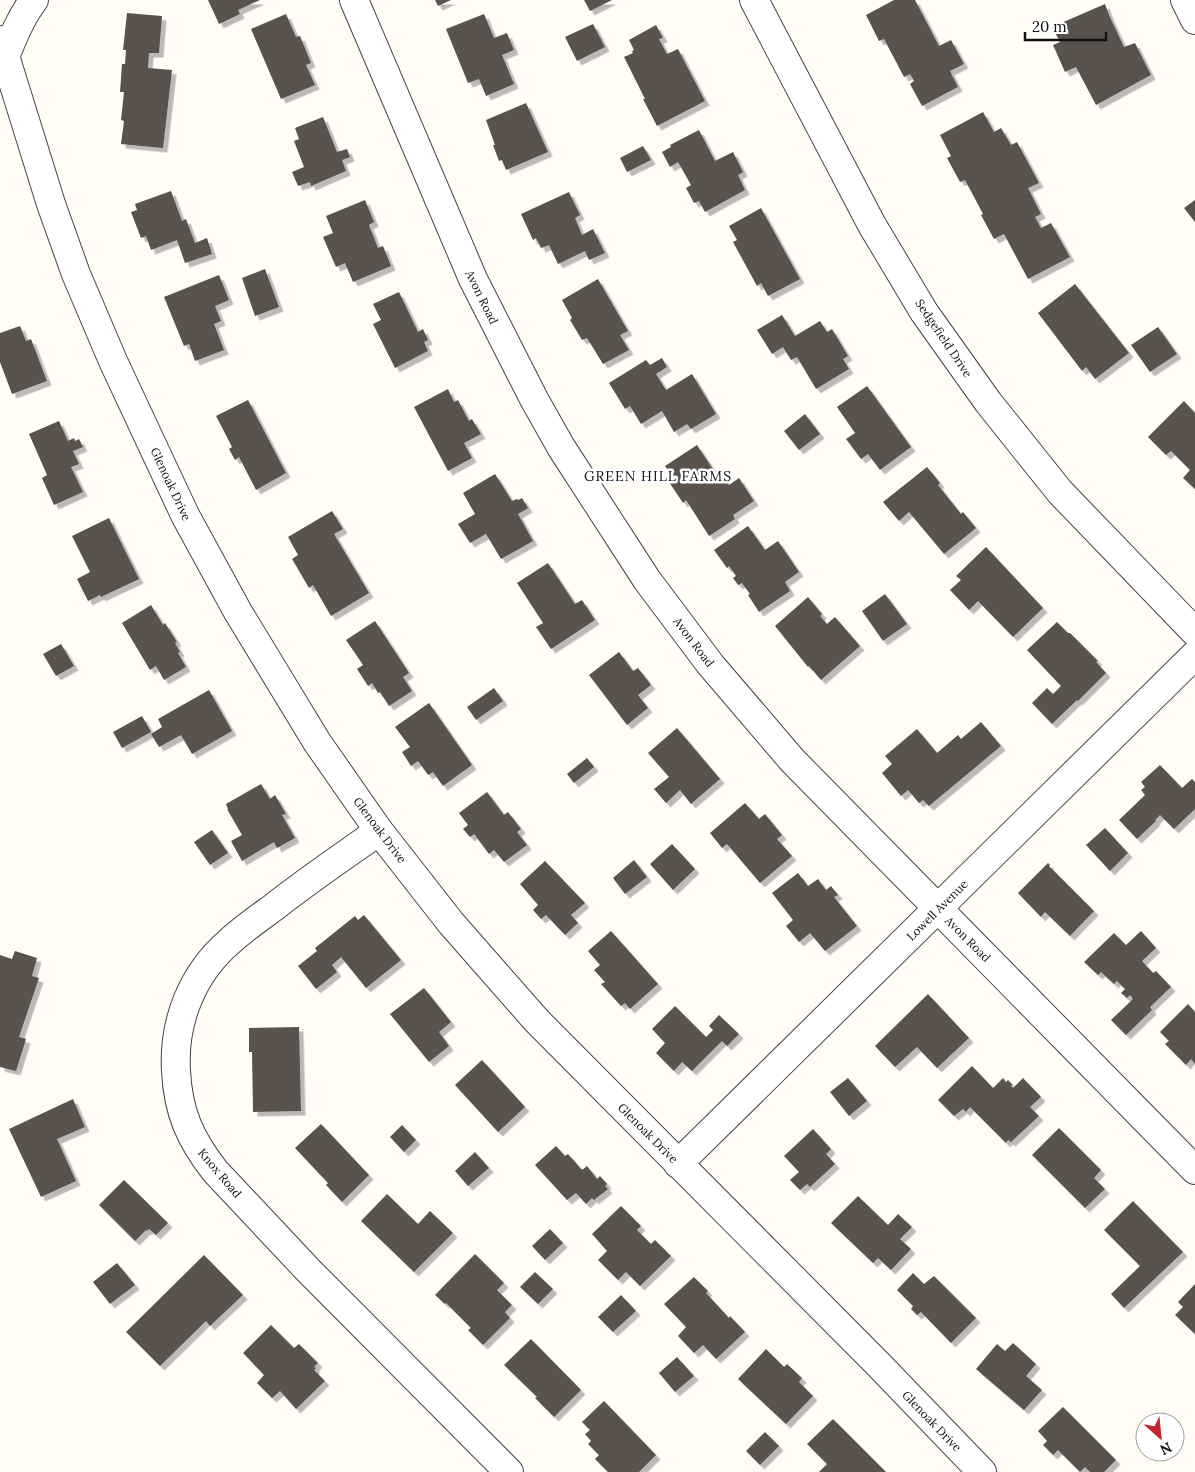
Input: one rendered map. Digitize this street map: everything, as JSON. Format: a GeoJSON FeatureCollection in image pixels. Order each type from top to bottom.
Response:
{"type":"FeatureCollection","features":[{"type":"Feature","properties":{"kind":"street"},"geometry":{"type":"LineString","coordinates":[[3,48],[11,42],[28,7],[34,0]]}},
{"type":"Feature","properties":{"kind":"street","name":"Avon Road"},"geometry":{"type":"LineString","coordinates":[[354,0],[472,279],[561,447],[647,580],[710,664],[792,760],[1195,1170]]}},
{"type":"Feature","properties":{"kind":"street","name":"Sedgefield Drive"},"geometry":{"type":"LineString","coordinates":[[754,0],[872,225],[930,319],[988,402],[1060,492],[1195,632]]}},
{"type":"Feature","properties":{"kind":"street"},"geometry":{"type":"LineString","coordinates":[[1185,0],[1195,20]]}},
{"type":"Feature","properties":{"kind":"street","name":"Glenoak Drive"},"geometry":{"type":"LineString","coordinates":[[3,48],[48,195],[76,274],[113,361],[185,515],[238,612],[312,734],[379,832],[452,923],[537,1021],[865,1351],[982,1472]]}},
{"type":"Feature","properties":{"kind":"street","name":"Lowell Avenue"},"geometry":{"type":"LineString","coordinates":[[678,1164],[1195,655]]}},
{"type":"Feature","properties":{"kind":"street","name":"Knox Road"},"geometry":{"type":"LineString","coordinates":[[379,832],[306,882],[228,942],[210,961],[192,989],[180,1019],[175,1054],[177,1091],[186,1125],[202,1156],[215,1172],[309,1271],[509,1472]]}},
{"type":"Feature","properties":{"kind":"building"},"geometry":{"type":"Polygon","coordinates":[[[208,0],[260,0],[238,10],[240,14],[219,24],[208,0]]]}},
{"type":"Feature","properties":{"kind":"building"},"geometry":{"type":"Polygon","coordinates":[[[435,0],[451,0],[438,6],[435,0]]]}},
{"type":"Feature","properties":{"kind":"building"},"geometry":{"type":"Polygon","coordinates":[[[584,0],[612,0],[590,11],[584,0]]]}},
{"type":"Feature","properties":{"kind":"building"},"geometry":{"type":"Polygon","coordinates":[[[894,0],[915,0],[939,46],[951,40],[964,64],[950,71],[958,87],[922,106],[910,84],[914,81],[910,74],[904,77],[884,39],[879,41],[866,15],[894,0]]]}},
{"type":"Feature","properties":{"kind":"building"},"geometry":{"type":"Polygon","coordinates":[[[1105,4],[1124,47],[1135,43],[1151,75],[1096,105],[1076,67],[1065,72],[1053,45],[1060,42],[1052,27],[1105,4]]]}},
{"type":"Feature","properties":{"kind":"building"},"geometry":{"type":"Polygon","coordinates":[[[127,13],[162,16],[159,53],[149,53],[148,68],[172,70],[163,148],[121,144],[124,121],[121,120],[124,92],[120,92],[122,64],[125,64],[126,50],[123,50],[127,13]]]}},
{"type":"Feature","properties":{"kind":"building"},"geometry":{"type":"Polygon","coordinates":[[[286,14],[296,37],[300,36],[311,63],[306,65],[315,85],[281,99],[251,29],[286,14]]]}},
{"type":"Feature","properties":{"kind":"building"},"geometry":{"type":"Polygon","coordinates":[[[484,14],[494,38],[507,33],[514,50],[502,55],[514,84],[486,96],[479,79],[468,83],[446,29],[484,14]]]}},
{"type":"Feature","properties":{"kind":"building"},"geometry":{"type":"Polygon","coordinates":[[[593,24],[605,47],[577,61],[565,37],[593,24]]]}},
{"type":"Feature","properties":{"kind":"building"},"geometry":{"type":"Polygon","coordinates":[[[656,25],[663,38],[659,39],[667,54],[678,49],[705,101],[657,126],[624,57],[633,53],[632,51],[634,50],[629,40],[656,25]]]}},
{"type":"Feature","properties":{"kind":"building"},"geometry":{"type":"Polygon","coordinates":[[[526,103],[548,152],[506,170],[502,160],[499,161],[486,120],[526,103]]]}},
{"type":"Feature","properties":{"kind":"building"},"geometry":{"type":"Polygon","coordinates":[[[983,112],[994,132],[1001,128],[1011,145],[1017,142],[1039,183],[1028,188],[1041,214],[1035,217],[1041,228],[1051,223],[1070,257],[1028,279],[1004,234],[994,239],[965,180],[960,182],[947,158],[951,156],[940,135],[983,112]]]}},
{"type":"Feature","properties":{"kind":"building"},"geometry":{"type":"Polygon","coordinates":[[[323,117],[337,152],[347,149],[350,157],[342,160],[346,171],[311,186],[310,182],[298,186],[292,172],[304,167],[294,141],[299,139],[295,128],[323,117]]]}},
{"type":"Feature","properties":{"kind":"building"},"geometry":{"type":"Polygon","coordinates":[[[699,130],[715,161],[733,152],[743,172],[738,175],[745,190],[705,212],[699,201],[694,203],[686,188],[691,185],[678,162],[670,167],[662,152],[671,147],[670,145],[699,130]]]}},
{"type":"Feature","properties":{"kind":"building"},"geometry":{"type":"Polygon","coordinates":[[[643,146],[651,160],[627,172],[620,158],[643,146]]]}},
{"type":"Feature","properties":{"kind":"building"},"geometry":{"type":"Polygon","coordinates":[[[171,191],[182,221],[186,219],[195,243],[207,238],[212,254],[185,263],[177,240],[151,250],[146,236],[141,238],[131,212],[137,210],[135,204],[171,191]]]}},
{"type":"Feature","properties":{"kind":"building"},"geometry":{"type":"Polygon","coordinates":[[[569,192],[580,215],[575,218],[582,235],[593,229],[605,253],[589,260],[585,251],[558,264],[549,245],[541,248],[536,238],[533,240],[521,214],[569,192]]]}},
{"type":"Feature","properties":{"kind":"building"},"geometry":{"type":"Polygon","coordinates":[[[365,200],[374,222],[369,225],[378,248],[383,246],[391,266],[353,282],[345,263],[336,267],[323,237],[333,233],[326,216],[365,200]]]}},
{"type":"Feature","properties":{"kind":"building"},"geometry":{"type":"Polygon","coordinates":[[[1195,200],[1195,222],[1184,208],[1195,200]]]}},
{"type":"Feature","properties":{"kind":"building"},"geometry":{"type":"Polygon","coordinates":[[[761,208],[800,279],[768,296],[761,283],[757,286],[733,242],[737,240],[729,226],[761,208]]]}},
{"type":"Feature","properties":{"kind":"building"},"geometry":{"type":"Polygon","coordinates":[[[265,269],[279,307],[255,316],[242,278],[265,269]]]}},
{"type":"Feature","properties":{"kind":"building"},"geometry":{"type":"Polygon","coordinates":[[[219,275],[229,300],[215,306],[221,321],[214,324],[224,350],[195,361],[189,344],[184,346],[164,297],[219,275]]]}},
{"type":"Feature","properties":{"kind":"building"},"geometry":{"type":"Polygon","coordinates":[[[598,279],[628,331],[620,335],[629,350],[603,364],[587,338],[582,340],[570,320],[572,318],[562,300],[598,279]]]}},
{"type":"Feature","properties":{"kind":"building"},"geometry":{"type":"Polygon","coordinates":[[[1075,284],[1129,353],[1095,379],[1086,367],[1082,371],[1038,313],[1075,284]]]}},
{"type":"Feature","properties":{"kind":"building"},"geometry":{"type":"Polygon","coordinates":[[[399,292],[418,332],[423,329],[428,340],[424,342],[428,351],[395,368],[373,324],[381,320],[373,304],[399,292]]]}},
{"type":"Feature","properties":{"kind":"building"},"geometry":{"type":"Polygon","coordinates":[[[782,315],[795,336],[820,321],[827,332],[832,329],[848,356],[843,359],[849,369],[816,389],[797,357],[791,360],[783,347],[772,354],[757,330],[782,315]]]}},
{"type":"Feature","properties":{"kind":"building"},"geometry":{"type":"Polygon","coordinates":[[[20,326],[26,341],[31,339],[47,381],[12,394],[0,362],[0,333],[20,326]]]}},
{"type":"Feature","properties":{"kind":"building"},"geometry":{"type":"Polygon","coordinates":[[[1158,327],[1177,354],[1150,372],[1131,345],[1158,327]]]}},
{"type":"Feature","properties":{"kind":"building"},"geometry":{"type":"Polygon","coordinates":[[[662,358],[667,367],[656,374],[666,390],[692,374],[716,414],[691,429],[687,424],[674,432],[662,411],[641,424],[630,406],[625,409],[609,383],[646,360],[650,365],[662,358]]]}},
{"type":"Feature","properties":{"kind":"building"},"geometry":{"type":"Polygon","coordinates":[[[867,386],[911,447],[880,470],[868,454],[861,459],[846,439],[855,433],[837,407],[867,386]]]}},
{"type":"Feature","properties":{"kind":"building"},"geometry":{"type":"Polygon","coordinates":[[[448,389],[454,402],[458,400],[469,421],[472,419],[481,434],[464,443],[472,458],[448,471],[414,407],[448,389]]]}},
{"type":"Feature","properties":{"kind":"building"},"geometry":{"type":"Polygon","coordinates":[[[248,400],[286,473],[256,490],[239,457],[235,460],[229,449],[232,447],[216,416],[248,400]]]}},
{"type":"Feature","properties":{"kind":"building"},"geometry":{"type":"Polygon","coordinates":[[[1184,401],[1195,413],[1195,489],[1183,478],[1190,470],[1171,451],[1166,455],[1148,437],[1184,401]]]}},
{"type":"Feature","properties":{"kind":"building"},"geometry":{"type":"Polygon","coordinates":[[[805,414],[820,434],[799,450],[784,431],[805,414]]]}},
{"type":"Feature","properties":{"kind":"building"},"geometry":{"type":"Polygon","coordinates":[[[59,421],[68,441],[74,438],[75,441],[79,439],[83,447],[73,451],[79,464],[71,467],[83,492],[54,505],[42,478],[47,475],[29,434],[59,421]]]}},
{"type":"Feature","properties":{"kind":"building"},"geometry":{"type":"Polygon","coordinates":[[[697,445],[718,477],[722,475],[729,485],[739,478],[754,501],[733,515],[735,519],[709,536],[686,500],[683,503],[667,479],[672,476],[665,466],[697,445]]]}},
{"type":"Feature","properties":{"kind":"building"},"geometry":{"type":"Polygon","coordinates":[[[927,467],[940,483],[938,485],[961,514],[963,512],[976,528],[944,554],[909,512],[899,521],[883,502],[927,467]]]}},
{"type":"Feature","properties":{"kind":"building"},"geometry":{"type":"Polygon","coordinates":[[[495,474],[512,501],[522,498],[528,508],[518,514],[533,541],[501,559],[486,534],[470,543],[458,524],[475,514],[463,493],[495,474]]]}},
{"type":"Feature","properties":{"kind":"building"},"geometry":{"type":"Polygon","coordinates":[[[332,511],[343,529],[334,534],[369,593],[331,616],[313,585],[309,588],[292,559],[298,555],[288,537],[332,511]]]}},
{"type":"Feature","properties":{"kind":"building"},"geometry":{"type":"Polygon","coordinates":[[[109,518],[139,579],[88,601],[77,579],[90,572],[72,536],[109,518]]]}},
{"type":"Feature","properties":{"kind":"building"},"geometry":{"type":"Polygon","coordinates":[[[748,526],[765,550],[778,541],[799,572],[785,582],[790,591],[759,612],[748,595],[750,594],[742,583],[738,585],[733,578],[736,576],[729,566],[727,568],[714,550],[748,526]]]}},
{"type":"Feature","properties":{"kind":"building"},"geometry":{"type":"Polygon","coordinates":[[[986,547],[1043,608],[1013,637],[978,601],[969,610],[950,590],[961,580],[956,576],[986,547]]]}},
{"type":"Feature","properties":{"kind":"building"},"geometry":{"type":"Polygon","coordinates":[[[548,563],[575,604],[582,600],[595,620],[551,649],[536,627],[543,623],[517,583],[548,563]]]}},
{"type":"Feature","properties":{"kind":"building"},"geometry":{"type":"Polygon","coordinates":[[[885,594],[907,624],[883,641],[862,611],[885,594]]]}},
{"type":"Feature","properties":{"kind":"building"},"geometry":{"type":"Polygon","coordinates":[[[808,597],[822,614],[820,616],[827,624],[835,617],[860,646],[821,680],[775,626],[808,597]]]}},
{"type":"Feature","properties":{"kind":"building"},"geometry":{"type":"Polygon","coordinates":[[[151,605],[163,625],[165,623],[177,642],[175,643],[180,652],[178,653],[186,667],[164,680],[156,666],[150,670],[122,623],[151,605]]]}},
{"type":"Feature","properties":{"kind":"building"},"geometry":{"type":"Polygon","coordinates":[[[375,621],[409,673],[403,677],[412,691],[389,706],[372,683],[368,686],[357,669],[363,665],[346,640],[375,621]]]}},
{"type":"Feature","properties":{"kind":"building"},"geometry":{"type":"Polygon","coordinates":[[[1057,622],[1098,661],[1096,662],[1106,673],[1052,724],[1032,703],[1047,688],[1053,694],[1061,686],[1027,650],[1057,622]]]}},
{"type":"Feature","properties":{"kind":"building"},"geometry":{"type":"Polygon","coordinates":[[[61,644],[74,666],[56,676],[43,654],[61,644]]]}},
{"type":"Feature","properties":{"kind":"building"},"geometry":{"type":"Polygon","coordinates":[[[619,652],[633,671],[638,668],[651,685],[638,695],[648,708],[627,725],[589,675],[619,652]]]}},
{"type":"Feature","properties":{"kind":"building"},"geometry":{"type":"Polygon","coordinates":[[[494,688],[503,701],[476,720],[467,707],[494,688]]]}},
{"type":"Feature","properties":{"kind":"building"},"geometry":{"type":"Polygon","coordinates":[[[209,690],[232,731],[192,754],[181,735],[159,747],[151,734],[162,727],[158,719],[209,690]]]}},
{"type":"Feature","properties":{"kind":"building"},"geometry":{"type":"Polygon","coordinates":[[[429,703],[472,765],[443,786],[433,772],[428,775],[418,761],[411,766],[402,752],[410,747],[395,727],[429,703]]]}},
{"type":"Feature","properties":{"kind":"building"},"geometry":{"type":"Polygon","coordinates":[[[142,716],[151,732],[122,748],[113,732],[142,716]]]}},
{"type":"Feature","properties":{"kind":"building"},"geometry":{"type":"Polygon","coordinates":[[[981,722],[1001,746],[929,806],[923,800],[919,803],[908,790],[901,796],[882,773],[892,764],[885,756],[917,729],[937,753],[958,735],[961,739],[981,722]]]}},
{"type":"Feature","properties":{"kind":"building"},"geometry":{"type":"Polygon","coordinates":[[[677,728],[720,779],[691,804],[680,790],[666,803],[654,789],[669,777],[648,753],[677,728]]]}},
{"type":"Feature","properties":{"kind":"building"},"geometry":{"type":"Polygon","coordinates":[[[587,758],[594,767],[574,783],[567,774],[587,758]]]}},
{"type":"Feature","properties":{"kind":"building"},"geometry":{"type":"Polygon","coordinates":[[[1160,765],[1182,788],[1192,779],[1195,782],[1195,809],[1174,829],[1160,815],[1137,839],[1119,820],[1145,795],[1141,790],[1145,787],[1141,782],[1160,765]]]}},
{"type":"Feature","properties":{"kind":"building"},"geometry":{"type":"Polygon","coordinates":[[[261,784],[270,799],[275,795],[286,814],[282,815],[295,838],[277,848],[274,842],[242,861],[231,841],[242,835],[226,804],[261,784]]]}},
{"type":"Feature","properties":{"kind":"building"},"geometry":{"type":"Polygon","coordinates":[[[487,792],[504,815],[508,812],[521,829],[517,832],[527,845],[504,862],[494,850],[489,854],[474,834],[470,837],[463,829],[468,825],[459,813],[487,792]]]}},
{"type":"Feature","properties":{"kind":"building"},"geometry":{"type":"Polygon","coordinates":[[[745,803],[759,819],[765,814],[782,835],[777,839],[792,856],[760,883],[727,844],[722,848],[710,833],[745,803]]]}},
{"type":"Feature","properties":{"kind":"building"},"geometry":{"type":"Polygon","coordinates":[[[1105,828],[1128,853],[1110,871],[1086,845],[1105,828]]]}},
{"type":"Feature","properties":{"kind":"building"},"geometry":{"type":"Polygon","coordinates":[[[212,830],[228,853],[210,865],[194,842],[212,830]]]}},
{"type":"Feature","properties":{"kind":"building"},"geometry":{"type":"Polygon","coordinates":[[[672,844],[695,869],[673,890],[650,864],[672,844]]]}},
{"type":"Feature","properties":{"kind":"building"},"geometry":{"type":"Polygon","coordinates":[[[634,860],[647,877],[625,894],[613,878],[634,860]]]}},
{"type":"Feature","properties":{"kind":"building"},"geometry":{"type":"Polygon","coordinates":[[[545,861],[585,903],[571,915],[578,923],[565,935],[546,915],[541,919],[533,910],[538,905],[520,884],[545,861]]]}},
{"type":"Feature","properties":{"kind":"building"},"geometry":{"type":"Polygon","coordinates":[[[1048,863],[1094,911],[1070,936],[1045,912],[1041,917],[1018,893],[1048,863]]]}},
{"type":"Feature","properties":{"kind":"building"},"geometry":{"type":"Polygon","coordinates":[[[798,873],[808,886],[818,879],[826,890],[831,886],[838,895],[834,897],[857,926],[825,951],[810,933],[799,942],[786,926],[793,920],[772,893],[798,873]]]}},
{"type":"Feature","properties":{"kind":"building"},"geometry":{"type":"Polygon","coordinates":[[[364,915],[401,960],[366,988],[341,957],[332,965],[337,972],[316,989],[298,966],[317,951],[315,948],[355,916],[358,920],[364,915]]]}},
{"type":"Feature","properties":{"kind":"building"},"geometry":{"type":"Polygon","coordinates":[[[611,931],[658,984],[630,1009],[625,1003],[621,1006],[601,984],[605,982],[594,970],[600,965],[588,951],[611,931]]]}},
{"type":"Feature","properties":{"kind":"building"},"geometry":{"type":"Polygon","coordinates":[[[1141,931],[1156,948],[1142,961],[1153,973],[1156,971],[1171,987],[1150,1007],[1152,1010],[1126,1035],[1111,1020],[1133,999],[1130,995],[1127,998],[1121,993],[1125,989],[1117,981],[1114,984],[1101,972],[1098,975],[1084,962],[1114,933],[1126,945],[1141,931]]]}},
{"type":"Feature","properties":{"kind":"building"},"geometry":{"type":"Polygon","coordinates":[[[15,951],[37,958],[32,976],[39,978],[19,1037],[26,1039],[16,1071],[0,1067],[0,955],[12,959],[15,951]]]}},
{"type":"Feature","properties":{"kind":"building"},"geometry":{"type":"Polygon","coordinates":[[[424,988],[451,1022],[439,1032],[449,1046],[429,1062],[390,1014],[424,988]]]}},
{"type":"Feature","properties":{"kind":"building"},"geometry":{"type":"Polygon","coordinates":[[[928,994],[969,1038],[937,1068],[917,1047],[895,1067],[875,1046],[928,994]]]}},
{"type":"Feature","properties":{"kind":"building"},"geometry":{"type":"Polygon","coordinates":[[[1188,1004],[1195,1012],[1195,1064],[1191,1059],[1186,1065],[1165,1044],[1169,1041],[1160,1032],[1188,1004]]]}},
{"type":"Feature","properties":{"kind":"building"},"geometry":{"type":"Polygon","coordinates":[[[675,1006],[706,1037],[713,1030],[709,1026],[719,1015],[739,1034],[727,1046],[722,1041],[692,1071],[682,1062],[674,1071],[656,1053],[665,1043],[652,1029],[675,1006]]]}},
{"type":"Feature","properties":{"kind":"building"},"geometry":{"type":"Polygon","coordinates":[[[299,1027],[301,1111],[253,1112],[252,1052],[249,1052],[249,1028],[299,1027]]]}},
{"type":"Feature","properties":{"kind":"building"},"geometry":{"type":"Polygon","coordinates":[[[482,1060],[525,1107],[498,1132],[455,1085],[482,1060]]]}},
{"type":"Feature","properties":{"kind":"building"},"geometry":{"type":"Polygon","coordinates":[[[972,1066],[993,1088],[1003,1078],[1006,1082],[1008,1080],[1013,1085],[1011,1086],[1013,1088],[1023,1078],[1041,1097],[1030,1107],[1039,1116],[1011,1142],[1008,1140],[1006,1143],[970,1107],[966,1112],[963,1109],[954,1116],[938,1100],[972,1066]]]}},
{"type":"Feature","properties":{"kind":"building"},"geometry":{"type":"Polygon","coordinates":[[[848,1078],[867,1101],[849,1116],[830,1092],[848,1078]]]}},
{"type":"Feature","properties":{"kind":"building"},"geometry":{"type":"Polygon","coordinates":[[[73,1099],[85,1127],[57,1139],[76,1181],[41,1197],[9,1129],[73,1099]]]}},
{"type":"Feature","properties":{"kind":"building"},"geometry":{"type":"Polygon","coordinates":[[[321,1124],[369,1175],[342,1202],[326,1185],[328,1183],[295,1148],[321,1124]]]}},
{"type":"Feature","properties":{"kind":"building"},"geometry":{"type":"Polygon","coordinates":[[[402,1125],[416,1140],[404,1152],[390,1137],[402,1125]]]}},
{"type":"Feature","properties":{"kind":"building"},"geometry":{"type":"Polygon","coordinates":[[[1059,1128],[1101,1170],[1094,1178],[1105,1189],[1085,1208],[1032,1155],[1059,1128]]]}},
{"type":"Feature","properties":{"kind":"building"},"geometry":{"type":"Polygon","coordinates":[[[813,1129],[831,1149],[826,1154],[835,1164],[810,1187],[807,1184],[800,1190],[790,1180],[799,1172],[784,1156],[813,1129]]]}},
{"type":"Feature","properties":{"kind":"building"},"geometry":{"type":"Polygon","coordinates":[[[556,1146],[565,1156],[568,1154],[582,1170],[587,1166],[597,1179],[600,1176],[607,1184],[605,1186],[608,1189],[594,1200],[592,1198],[586,1204],[576,1193],[567,1200],[535,1165],[556,1146]]]}},
{"type":"Feature","properties":{"kind":"building"},"geometry":{"type":"Polygon","coordinates":[[[475,1152],[489,1168],[468,1186],[455,1171],[475,1152]]]}},
{"type":"Feature","properties":{"kind":"building"},"geometry":{"type":"Polygon","coordinates":[[[124,1180],[168,1223],[156,1235],[149,1229],[135,1241],[99,1205],[124,1180]]]}},
{"type":"Feature","properties":{"kind":"building"},"geometry":{"type":"Polygon","coordinates":[[[387,1194],[418,1224],[430,1211],[453,1233],[414,1272],[361,1221],[387,1194]]]}},
{"type":"Feature","properties":{"kind":"building"},"geometry":{"type":"Polygon","coordinates":[[[858,1196],[888,1225],[898,1214],[912,1227],[900,1239],[911,1249],[891,1270],[878,1258],[873,1263],[831,1223],[858,1196]]]}},
{"type":"Feature","properties":{"kind":"building"},"geometry":{"type":"Polygon","coordinates":[[[1133,1201],[1183,1252],[1124,1308],[1111,1294],[1140,1266],[1104,1230],[1133,1201]]]}},
{"type":"Feature","properties":{"kind":"building"},"geometry":{"type":"Polygon","coordinates":[[[621,1206],[641,1226],[637,1230],[651,1244],[655,1240],[671,1256],[640,1286],[626,1272],[618,1280],[598,1260],[607,1251],[592,1234],[621,1206]]]}},
{"type":"Feature","properties":{"kind":"building"},"geometry":{"type":"Polygon","coordinates":[[[550,1229],[563,1243],[545,1260],[532,1246],[550,1229]]]}},
{"type":"Feature","properties":{"kind":"building"},"geometry":{"type":"Polygon","coordinates":[[[475,1254],[504,1283],[497,1290],[512,1305],[505,1312],[510,1318],[483,1345],[468,1330],[471,1328],[446,1303],[435,1295],[475,1254]]]}},
{"type":"Feature","properties":{"kind":"building"},"geometry":{"type":"Polygon","coordinates":[[[204,1255],[243,1295],[210,1326],[206,1321],[160,1366],[126,1332],[204,1255]]]}},
{"type":"Feature","properties":{"kind":"building"},"geometry":{"type":"Polygon","coordinates":[[[117,1263],[135,1285],[110,1304],[93,1282],[117,1263]]]}},
{"type":"Feature","properties":{"kind":"building"},"geometry":{"type":"Polygon","coordinates":[[[535,1272],[553,1289],[538,1304],[520,1287],[535,1272]]]}},
{"type":"Feature","properties":{"kind":"building"},"geometry":{"type":"Polygon","coordinates":[[[913,1273],[924,1284],[934,1276],[976,1318],[951,1343],[921,1312],[917,1315],[911,1309],[913,1306],[897,1290],[913,1273]]]}},
{"type":"Feature","properties":{"kind":"building"},"geometry":{"type":"Polygon","coordinates":[[[694,1277],[708,1291],[706,1293],[729,1318],[730,1316],[745,1332],[716,1359],[703,1345],[694,1353],[678,1336],[686,1327],[664,1304],[694,1277]]]}},
{"type":"Feature","properties":{"kind":"building"},"geometry":{"type":"Polygon","coordinates":[[[1195,1284],[1195,1334],[1175,1315],[1183,1307],[1178,1302],[1195,1284]]]}},
{"type":"Feature","properties":{"kind":"building"},"geometry":{"type":"Polygon","coordinates":[[[621,1295],[636,1311],[613,1332],[598,1317],[621,1295]]]}},
{"type":"Feature","properties":{"kind":"building"},"geometry":{"type":"Polygon","coordinates":[[[271,1325],[294,1348],[299,1344],[318,1363],[314,1370],[325,1381],[296,1409],[280,1391],[272,1398],[257,1383],[264,1375],[243,1353],[271,1325]]]}},
{"type":"Feature","properties":{"kind":"building"},"geometry":{"type":"Polygon","coordinates":[[[531,1339],[581,1390],[554,1417],[535,1398],[537,1397],[504,1365],[531,1339]]]}},
{"type":"Feature","properties":{"kind":"building"},"geometry":{"type":"Polygon","coordinates":[[[1013,1343],[1036,1364],[1026,1376],[1042,1390],[1024,1410],[976,1369],[997,1344],[1005,1351],[1013,1343]]]}},
{"type":"Feature","properties":{"kind":"building"},"geometry":{"type":"Polygon","coordinates":[[[766,1349],[784,1367],[787,1364],[802,1378],[799,1382],[813,1396],[786,1424],[738,1379],[766,1349]]]}},
{"type":"Feature","properties":{"kind":"building"},"geometry":{"type":"Polygon","coordinates":[[[677,1357],[694,1376],[675,1392],[659,1373],[677,1357]]]}},
{"type":"Feature","properties":{"kind":"building"},"geometry":{"type":"Polygon","coordinates":[[[604,1401],[656,1455],[639,1472],[608,1472],[595,1459],[599,1455],[588,1444],[591,1441],[585,1434],[590,1430],[582,1422],[604,1401]]]}},
{"type":"Feature","properties":{"kind":"building"},"geometry":{"type":"Polygon","coordinates":[[[1063,1407],[1116,1460],[1104,1472],[1090,1472],[1085,1467],[1080,1472],[1058,1450],[1053,1455],[1043,1445],[1047,1441],[1038,1431],[1063,1407]]]}},
{"type":"Feature","properties":{"kind":"building"},"geometry":{"type":"Polygon","coordinates":[[[833,1419],[886,1472],[819,1472],[827,1464],[807,1444],[833,1419]]]}},
{"type":"Feature","properties":{"kind":"building"},"geometry":{"type":"Polygon","coordinates":[[[765,1432],[779,1446],[760,1465],[746,1451],[765,1432]]]}},
{"type":"Feature","properties":{"kind":"district","name":"GREEN HILL FARMS"},"geometry":{"type":"Point","coordinates":[658,476]}}]}
